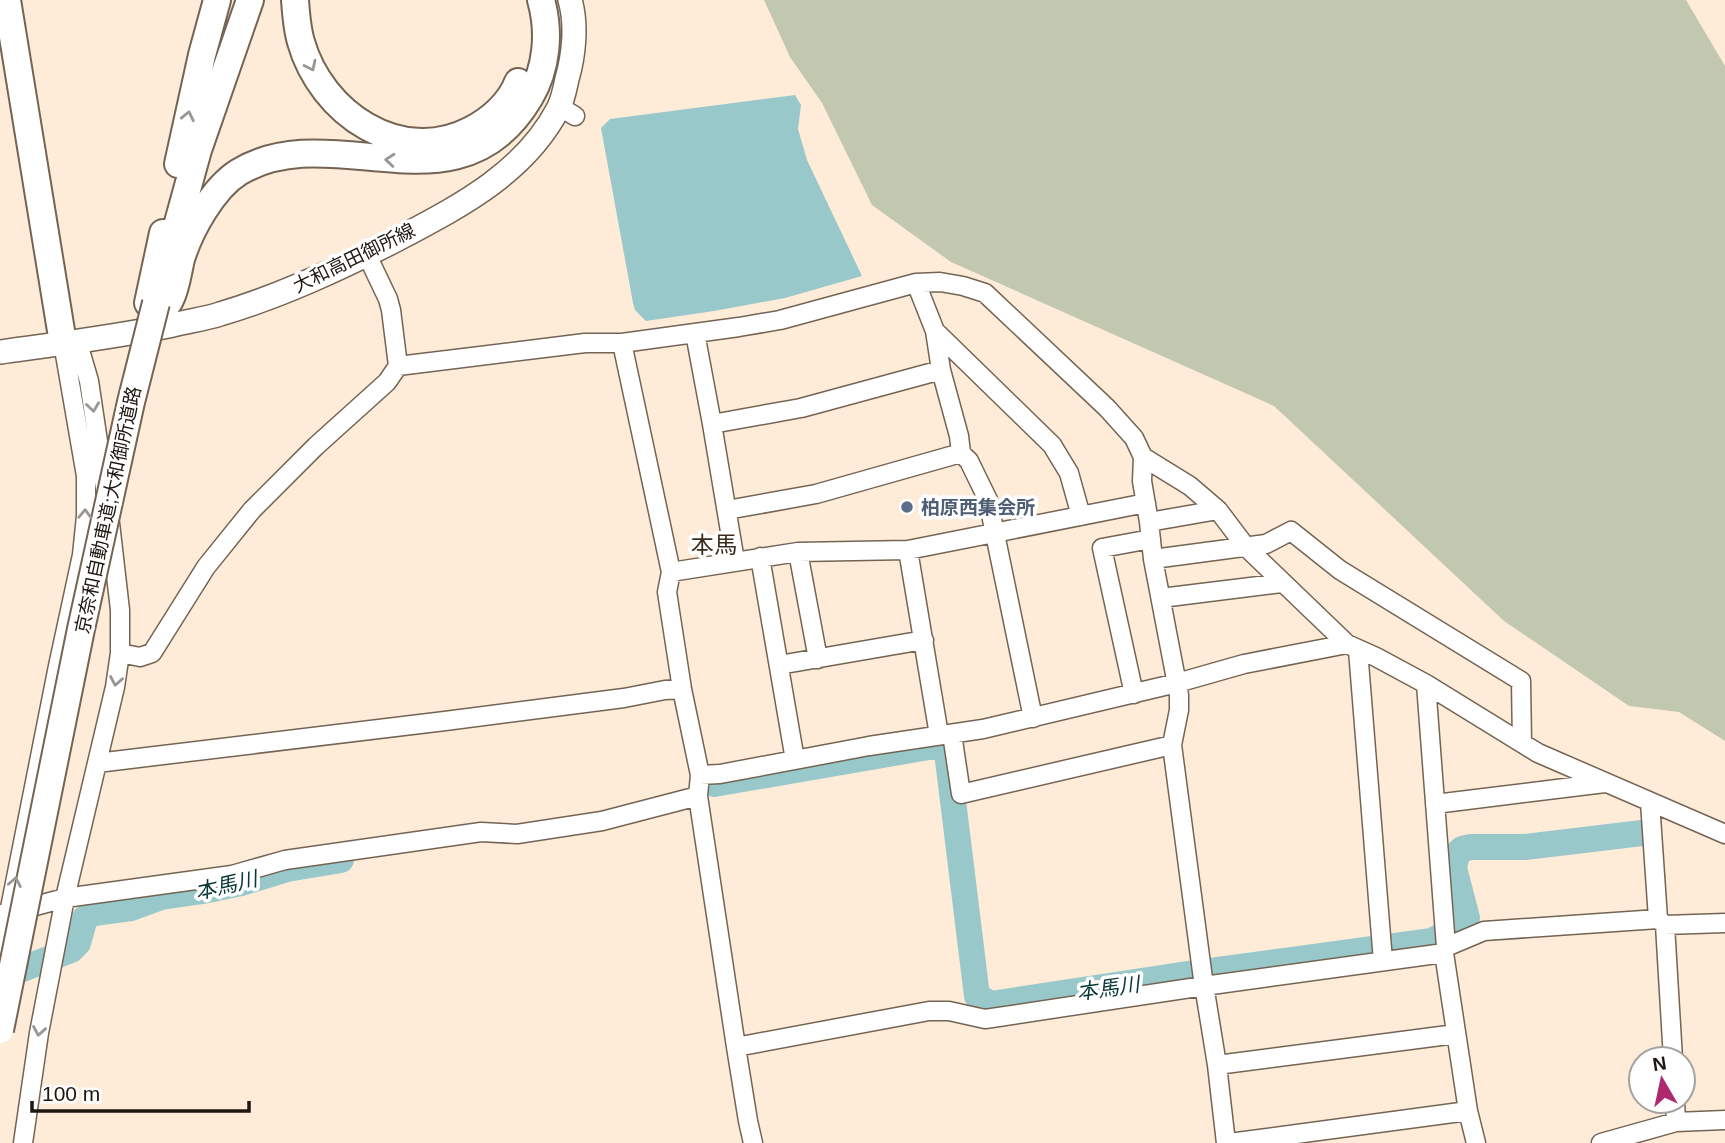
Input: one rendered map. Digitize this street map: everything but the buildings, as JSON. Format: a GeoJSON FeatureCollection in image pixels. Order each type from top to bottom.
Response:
{"type":"FeatureCollection","features":[{"type":"Feature","properties":{"kind":"highway"},"geometry":{"type":"LineString","coordinates":[[7,0],[70,342]]}},
{"type":"Feature","properties":{"kind":"highway"},"geometry":{"type":"LineString","coordinates":[[23,0],[70,342]]}},
{"type":"Feature","properties":{"kind":"highway"},"geometry":{"type":"LineString","coordinates":[[156,307],[202,55],[217,0]]}},
{"type":"Feature","properties":{"kind":"highway","name":"京奈和自動車道;大和御所道路"},"geometry":{"type":"LineString","coordinates":[[0,1030],[81,629],[131,402],[198,150],[250,0]]}},
{"type":"Feature","properties":{"kind":"highway"},"geometry":{"type":"LineString","coordinates":[[295,0],[301,43],[321,85],[336,103],[369,129],[388,137],[424,142],[462,134],[480,125],[494,115],[516,88],[528,50],[526,11],[522,0]]}},
{"type":"Feature","properties":{"kind":"highway"},"geometry":{"type":"LineString","coordinates":[[156,307],[208,204],[222,185],[253,164],[270,158],[307,153],[424,161],[461,154],[496,137],[525,107],[542,71],[547,31],[541,0]]}},
{"type":"Feature","properties":{"kind":"main road","name":"大和高田御所線"},"geometry":{"type":"LineString","coordinates":[[0,352],[134,333],[218,315],[299,286],[367,255],[456,208],[499,179],[567,111],[573,59],[573,9],[570,0]]}},
{"type":"Feature","properties":{"kind":"street"},"geometry":{"type":"LineString","coordinates":[[120,653],[140,657],[152,653],[206,566],[252,510],[316,446],[387,383],[398,366],[388,299],[367,255]]}},
{"type":"Feature","properties":{"kind":"street"},"geometry":{"type":"LineString","coordinates":[[398,366],[585,343],[622,343],[779,320],[916,283],[963,285],[985,293],[1107,408],[1134,438],[1143,457],[1142,481],[1153,559],[1179,695],[1179,710],[1171,745],[1227,1143],[1468,1111]]}},
{"type":"Feature","properties":{"kind":"street"},"geometry":{"type":"LineString","coordinates":[[916,283],[935,331],[941,370],[961,453],[969,461],[988,500],[1033,718]]}},
{"type":"Feature","properties":{"kind":"street"},"geometry":{"type":"LineString","coordinates":[[935,331],[1052,445],[1069,472],[1082,516]]}},
{"type":"Feature","properties":{"kind":"street"},"geometry":{"type":"LineString","coordinates":[[695,333],[735,561]]}},
{"type":"Feature","properties":{"kind":"street"},"geometry":{"type":"LineString","coordinates":[[23,1143],[53,957],[115,687],[120,653],[120,610],[114,551],[89,381],[70,342]]}},
{"type":"Feature","properties":{"kind":"street"},"geometry":{"type":"LineString","coordinates":[[0,948],[5,913],[82,555],[86,476],[70,342]]}},
{"type":"Feature","properties":{"kind":"street"},"geometry":{"type":"LineString","coordinates":[[622,343],[671,572],[667,592],[753,1143]]}},
{"type":"Feature","properties":{"kind":"street"},"geometry":{"type":"LineString","coordinates":[[712,424],[801,408],[941,370]]}},
{"type":"Feature","properties":{"kind":"street"},"geometry":{"type":"LineString","coordinates":[[727,510],[816,494],[961,453]]}},
{"type":"Feature","properties":{"kind":"street"},"geometry":{"type":"LineString","coordinates":[[1143,457],[1190,486],[1219,510],[1245,547],[1352,647],[1426,684],[1538,752],[1725,834]]}},
{"type":"Feature","properties":{"kind":"street"},"geometry":{"type":"LineString","coordinates":[[671,572],[798,552],[908,550],[1146,503]]}},
{"type":"Feature","properties":{"kind":"street"},"geometry":{"type":"LineString","coordinates":[[1134,694],[1102,548],[1150,530],[1219,510]]}},
{"type":"Feature","properties":{"kind":"street"},"geometry":{"type":"LineString","coordinates":[[1153,559],[1266,544],[1291,531],[1340,570],[1521,681],[1522,743]]}},
{"type":"Feature","properties":{"kind":"street"},"geometry":{"type":"LineString","coordinates":[[908,550],[924,640],[961,794],[1171,745]]}},
{"type":"Feature","properties":{"kind":"street"},"geometry":{"type":"LineString","coordinates":[[798,552],[818,659]]}},
{"type":"Feature","properties":{"kind":"street"},"geometry":{"type":"LineString","coordinates":[[760,557],[795,760]]}},
{"type":"Feature","properties":{"kind":"street"},"geometry":{"type":"LineString","coordinates":[[1161,598],[1282,583]]}},
{"type":"Feature","properties":{"kind":"street"},"geometry":{"type":"LineString","coordinates":[[779,666],[924,640]]}},
{"type":"Feature","properties":{"kind":"street"},"geometry":{"type":"LineString","coordinates":[[5,913],[65,898],[232,875],[285,860],[481,832],[517,834],[602,821],[699,786],[720,774],[983,729],[1134,694],[1244,664],[1352,647]]}},
{"type":"Feature","properties":{"kind":"street"},"geometry":{"type":"LineString","coordinates":[[1352,647],[1382,951]]}},
{"type":"Feature","properties":{"kind":"street"},"geometry":{"type":"LineString","coordinates":[[1426,684],[1445,941],[1456,1034],[1476,1143]]}},
{"type":"Feature","properties":{"kind":"street"},"geometry":{"type":"LineString","coordinates":[[97,763],[431,723],[682,689]]}},
{"type":"Feature","properties":{"kind":"street"},"geometry":{"type":"LineString","coordinates":[[1434,804],[1606,783]]}},
{"type":"Feature","properties":{"kind":"street"},"geometry":{"type":"LineString","coordinates":[[1650,802],[1672,1045]]}},
{"type":"Feature","properties":{"kind":"street"},"geometry":{"type":"LineString","coordinates":[[736,1047],[929,1011],[949,1011],[985,1019],[1203,976],[1445,941],[1484,931],[1662,922],[1725,923]]}},
{"type":"Feature","properties":{"kind":"street"},"geometry":{"type":"LineString","coordinates":[[1217,1065],[1456,1034]]}},
{"type":"Feature","properties":{"kind":"street"},"geometry":{"type":"LineString","coordinates":[[1676,1115],[1676,1122]]}},
{"type":"Feature","properties":{"kind":"street"},"geometry":{"type":"LineString","coordinates":[[1601,1143],[1676,1122],[1721,1125]]}},
{"type":"Feature","properties":{"kind":"green space"},"geometry":{"type":"Polygon","coordinates":[[[764,0],[1686,0],[1725,66],[1725,741],[1679,712],[1629,706],[1504,621],[1274,406],[951,262],[872,205],[822,103],[790,57],[764,0]]]}},
{"type":"Feature","properties":{"kind":"water"},"geometry":{"type":"Polygon","coordinates":[[[795,95],[801,105],[798,129],[807,160],[862,276],[785,298],[646,321],[635,310],[633,303],[601,128],[610,119],[795,95]]]}},
{"type":"Feature","properties":{"kind":"waterway","name":"本馬川"},"geometry":{"type":"LineString","coordinates":[[714,784],[946,744],[977,996],[991,1004],[1432,941],[1465,923],[1467,918],[1454,868],[1457,854],[1462,849],[1525,847],[1642,833]]}},
{"type":"Feature","properties":{"kind":"waterway","name":"本馬川"},"geometry":{"type":"LineString","coordinates":[[0,978],[71,950],[78,943],[85,918],[94,913],[131,908],[161,897],[203,891],[287,869],[341,860]]}},
{"type":"Feature","properties":{"kind":"place","name":"柏原西集会所"},"geometry":{"type":"Point","coordinates":[907,507]}},
{"type":"Feature","properties":{"kind":"district","name":"本馬"},"geometry":{"type":"Point","coordinates":[714,545]}}]}
